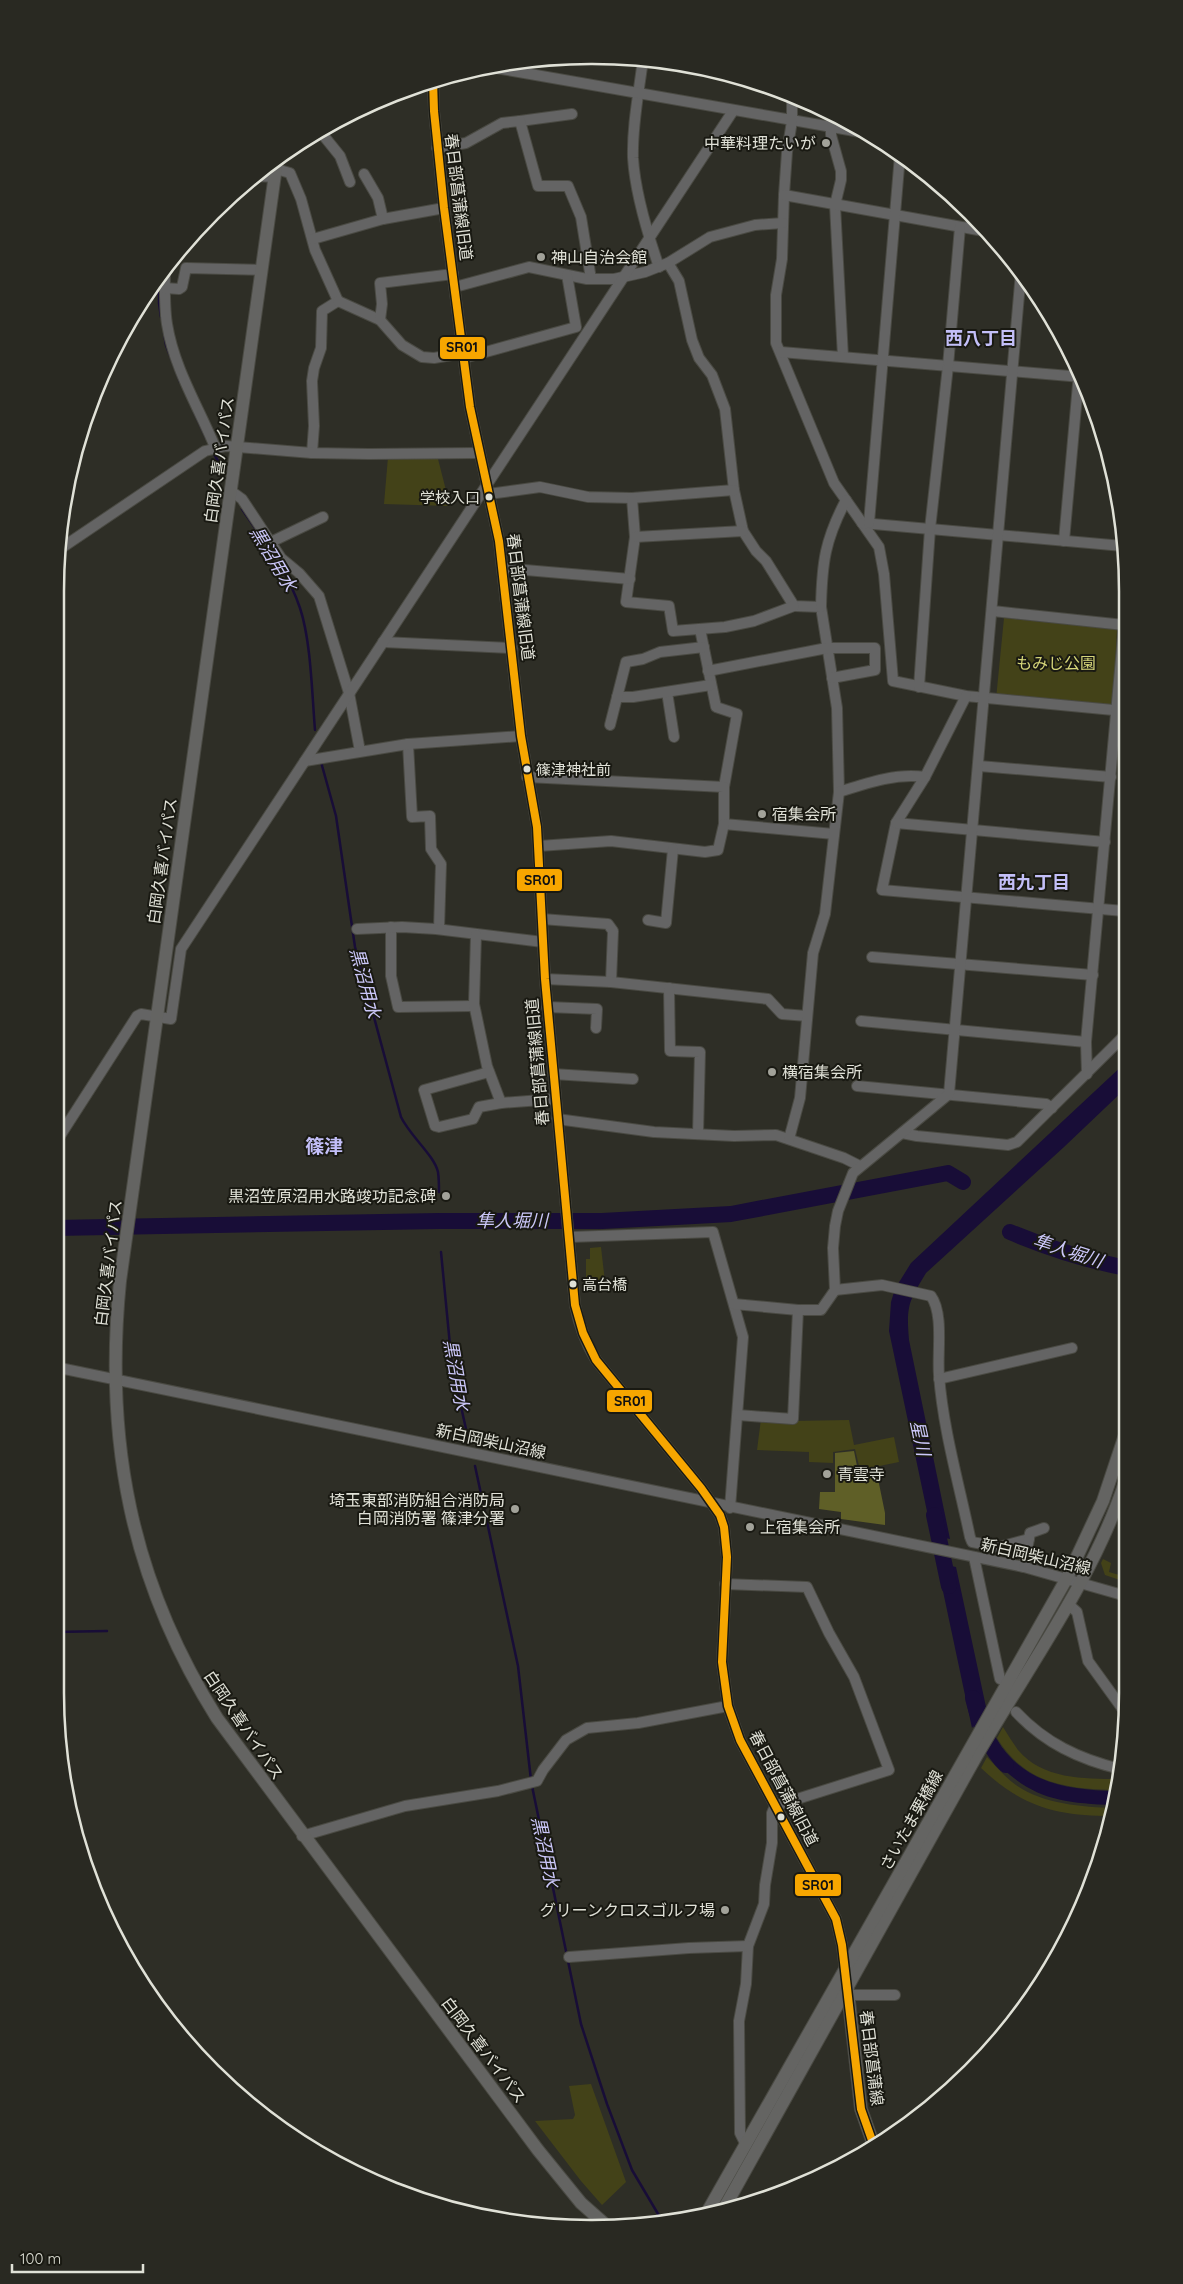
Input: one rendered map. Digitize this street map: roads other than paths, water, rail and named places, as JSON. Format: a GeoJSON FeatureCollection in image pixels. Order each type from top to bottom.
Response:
{"type":"FeatureCollection","features":[{"type":"Feature","properties":{"kind":"main road","name":"白岡久喜バイパス"},"geometry":{"type":"LineString","coordinates":[[272,172],[262,270],[117,1307],[114,1380],[120,1454],[131,1517],[145,1566],[164,1616],[194,1680],[216,1718],[302,1836],[555,2172],[581,2202],[600,2220]]}},
{"type":"Feature","properties":{"kind":"main road","name":"さいたま栗橋線"},"geometry":{"type":"LineString","coordinates":[[711,2206],[802,2043],[1000,1705],[1067,1578],[1103,1501],[1119,1453]]}},
{"type":"Feature","properties":{"kind":"main road","name":"さいたま栗橋線"},"geometry":{"type":"LineString","coordinates":[[1000,1705],[1041,1652],[1111,1520],[1119,1498]]}},
{"type":"Feature","properties":{"kind":"main road","name":"さいたま栗橋線"},"geometry":{"type":"LineString","coordinates":[[728,2202],[935,1834],[971,1756]]}},
{"type":"Feature","properties":{"kind":"main road","name":"春日部菖蒲線"},"geometry":{"type":"LineString","coordinates":[[845,1972],[861,2109],[872,2139]]}},
{"type":"Feature","properties":{"kind":"street"},"geometry":{"type":"LineString","coordinates":[[642,66],[634,127],[634,160],[649,237],[663,265],[679,281],[692,340],[700,358],[712,375],[725,409],[734,490],[743,531],[766,562],[794,606]]}},
{"type":"Feature","properties":{"kind":"street"},"geometry":{"type":"LineString","coordinates":[[509,70],[848,130]]}},
{"type":"Feature","properties":{"kind":"street","name":"春日部菖蒲線旧道"},"geometry":{"type":"LineString","coordinates":[[434,89],[437,148],[470,407],[503,568],[521,736],[527,778],[535,812],[539,846],[544,979],[570,1234],[575,1305],[585,1342],[596,1360],[714,1504],[720,1515],[726,1541],[722,1662],[728,1706],[740,1740],[836,1919],[842,1945],[845,1972]]}},
{"type":"Feature","properties":{"kind":"street"},"geometry":{"type":"LineString","coordinates":[[792,104],[792,121],[787,152],[784,195],[782,259],[776,295],[776,342],[782,352],[834,483],[865,523],[880,547],[893,680],[966,696],[1119,711],[1086,1042],[1087,1074]]}},
{"type":"Feature","properties":{"kind":"street"},"geometry":{"type":"LineString","coordinates":[[64,1130],[137,1016],[141,1014],[171,1019],[181,949],[382,642],[488,489],[622,277],[733,110]]}},
{"type":"Feature","properties":{"kind":"street"},"geometry":{"type":"LineString","coordinates":[[437,148],[466,143],[502,123],[572,114]]}},
{"type":"Feature","properties":{"kind":"street"},"geometry":{"type":"LineString","coordinates":[[520,120],[538,186],[568,186],[581,217],[591,279]]}},
{"type":"Feature","properties":{"kind":"street"},"geometry":{"type":"LineString","coordinates":[[831,127],[831,135],[841,171],[841,180],[835,205],[843,358]]}},
{"type":"Feature","properties":{"kind":"street"},"geometry":{"type":"LineString","coordinates":[[324,136],[340,156],[350,182]]}},
{"type":"Feature","properties":{"kind":"street"},"geometry":{"type":"LineString","coordinates":[[865,523],[883,361],[899,163]]}},
{"type":"Feature","properties":{"kind":"street"},"geometry":{"type":"LineString","coordinates":[[274,170],[290,173],[301,199],[315,250],[338,301],[380,320],[402,345],[422,357],[434,358],[464,355],[576,327],[567,275]]}},
{"type":"Feature","properties":{"kind":"street"},"geometry":{"type":"LineString","coordinates":[[364,174],[378,198],[383,219]]}},
{"type":"Feature","properties":{"kind":"street"},"geometry":{"type":"LineString","coordinates":[[784,195],[975,230]]}},
{"type":"Feature","properties":{"kind":"street"},"geometry":{"type":"LineString","coordinates":[[313,239],[383,219],[444,208]]}},
{"type":"Feature","properties":{"kind":"street"},"geometry":{"type":"LineString","coordinates":[[455,287],[529,267],[591,279],[622,277],[663,265],[710,237],[755,225],[783,223]]}},
{"type":"Feature","properties":{"kind":"street"},"geometry":{"type":"LineString","coordinates":[[919,687],[930,529],[948,366],[960,227]]}},
{"type":"Feature","properties":{"kind":"street"},"geometry":{"type":"LineString","coordinates":[[165,288],[182,286],[186,268],[262,270]]}},
{"type":"Feature","properties":{"kind":"street"},"geometry":{"type":"LineString","coordinates":[[380,320],[382,304],[380,283],[453,274]]}},
{"type":"Feature","properties":{"kind":"street"},"geometry":{"type":"LineString","coordinates":[[165,281],[167,324],[176,361],[215,447]]}},
{"type":"Feature","properties":{"kind":"street"},"geometry":{"type":"LineString","coordinates":[[734,1304],[798,1310],[821,1310],[835,1290],[833,1248],[838,1211],[850,1181],[860,1166],[949,1094],[1021,285]]}},
{"type":"Feature","properties":{"kind":"street"},"geometry":{"type":"LineString","coordinates":[[312,453],[314,426],[312,381],[321,348],[322,311],[338,301]]}},
{"type":"Feature","properties":{"kind":"street"},"geometry":{"type":"LineString","coordinates":[[782,352],[1072,375]]}},
{"type":"Feature","properties":{"kind":"street"},"geometry":{"type":"LineString","coordinates":[[1064,541],[1079,389]]}},
{"type":"Feature","properties":{"kind":"street"},"geometry":{"type":"LineString","coordinates":[[66,545],[205,451],[215,447],[237,446],[312,453],[479,453]]}},
{"type":"Feature","properties":{"kind":"street"},"geometry":{"type":"LineString","coordinates":[[488,489],[540,487],[588,497],[632,498],[734,490]]}},
{"type":"Feature","properties":{"kind":"street"},"geometry":{"type":"LineString","coordinates":[[231,491],[242,499],[281,558],[299,573],[319,596],[349,693],[360,751]]}},
{"type":"Feature","properties":{"kind":"street"},"geometry":{"type":"LineString","coordinates":[[632,498],[635,537],[626,602],[668,606],[673,632],[754,621],[794,606],[821,607]]}},
{"type":"Feature","properties":{"kind":"street"},"geometry":{"type":"LineString","coordinates":[[790,1139],[800,1098],[813,953],[824,914],[839,792],[837,708],[821,607],[826,544],[846,500]]}},
{"type":"Feature","properties":{"kind":"street"},"geometry":{"type":"LineString","coordinates":[[271,542],[323,517]]}},
{"type":"Feature","properties":{"kind":"street"},"geometry":{"type":"LineString","coordinates":[[865,523],[1117,545]]}},
{"type":"Feature","properties":{"kind":"street"},"geometry":{"type":"LineString","coordinates":[[635,537],[743,531]]}},
{"type":"Feature","properties":{"kind":"street"},"geometry":{"type":"LineString","coordinates":[[503,568],[630,579]]}},
{"type":"Feature","properties":{"kind":"street"},"geometry":{"type":"LineString","coordinates":[[993,611],[1119,624]]}},
{"type":"Feature","properties":{"kind":"street"},"geometry":{"type":"LineString","coordinates":[[539,846],[611,842],[705,852],[718,850],[724,824],[724,787],[737,714],[716,707],[700,629]]}},
{"type":"Feature","properties":{"kind":"street"},"geometry":{"type":"LineString","coordinates":[[382,642],[512,648]]}},
{"type":"Feature","properties":{"kind":"street"},"geometry":{"type":"LineString","coordinates":[[610,725],[626,662],[643,660],[660,652],[704,648]]}},
{"type":"Feature","properties":{"kind":"street"},"geometry":{"type":"LineString","coordinates":[[708,671],[827,648],[875,648],[875,670],[832,678]]}},
{"type":"Feature","properties":{"kind":"street"},"geometry":{"type":"LineString","coordinates":[[617,697],[634,697],[711,685]]}},
{"type":"Feature","properties":{"kind":"street"},"geometry":{"type":"LineString","coordinates":[[667,692],[674,737]]}},
{"type":"Feature","properties":{"kind":"street"},"geometry":{"type":"LineString","coordinates":[[966,696],[925,777],[896,823],[882,890],[1119,911]]}},
{"type":"Feature","properties":{"kind":"street"},"geometry":{"type":"LineString","coordinates":[[305,761],[408,744],[521,736]]}},
{"type":"Feature","properties":{"kind":"street"},"geometry":{"type":"LineString","coordinates":[[408,744],[412,817],[430,816],[431,849],[441,864],[439,929]]}},
{"type":"Feature","properties":{"kind":"street"},"geometry":{"type":"LineString","coordinates":[[979,766],[1111,777]]}},
{"type":"Feature","properties":{"kind":"street"},"geometry":{"type":"LineString","coordinates":[[839,792],[882,779],[910,775],[925,777]]}},
{"type":"Feature","properties":{"kind":"street"},"geometry":{"type":"LineString","coordinates":[[527,778],[724,787]]}},
{"type":"Feature","properties":{"kind":"street"},"geometry":{"type":"LineString","coordinates":[[896,823],[1105,842]]}},
{"type":"Feature","properties":{"kind":"street"},"geometry":{"type":"LineString","coordinates":[[724,824],[834,834]]}},
{"type":"Feature","properties":{"kind":"street"},"geometry":{"type":"LineString","coordinates":[[648,920],[666,923],[673,849]]}},
{"type":"Feature","properties":{"kind":"street"},"geometry":{"type":"LineString","coordinates":[[542,919],[608,924],[613,931],[611,982]]}},
{"type":"Feature","properties":{"kind":"street"},"geometry":{"type":"LineString","coordinates":[[390,927],[391,976],[398,1007],[474,1006]]}},
{"type":"Feature","properties":{"kind":"street"},"geometry":{"type":"LineString","coordinates":[[357,929],[390,927],[439,929],[543,942]]}},
{"type":"Feature","properties":{"kind":"street"},"geometry":{"type":"LineString","coordinates":[[476,935],[474,1006],[489,1072],[501,1103]]}},
{"type":"Feature","properties":{"kind":"street"},"geometry":{"type":"LineString","coordinates":[[872,957],[1093,975]]}},
{"type":"Feature","properties":{"kind":"street"},"geometry":{"type":"LineString","coordinates":[[544,979],[611,982],[768,999],[782,1014],[806,1016]]}},
{"type":"Feature","properties":{"kind":"street"},"geometry":{"type":"LineString","coordinates":[[669,988],[670,1051],[700,1052],[698,1134]]}},
{"type":"Feature","properties":{"kind":"street"},"geometry":{"type":"LineString","coordinates":[[547,1007],[597,1009],[596,1028]]}},
{"type":"Feature","properties":{"kind":"street"},"geometry":{"type":"LineString","coordinates":[[861,1021],[1086,1042]]}},
{"type":"Feature","properties":{"kind":"street"},"geometry":{"type":"LineString","coordinates":[[902,1133],[1008,1145],[1017,1142],[1119,1041]]}},
{"type":"Feature","properties":{"kind":"street"},"geometry":{"type":"LineString","coordinates":[[489,1072],[424,1090],[434,1126],[439,1127],[472,1119],[479,1107],[501,1103],[555,1099]]}},
{"type":"Feature","properties":{"kind":"street"},"geometry":{"type":"LineString","coordinates":[[553,1074],[633,1079]]}},
{"type":"Feature","properties":{"kind":"street"},"geometry":{"type":"LineString","coordinates":[[857,1086],[1046,1104],[1052,1108]]}},
{"type":"Feature","properties":{"kind":"street"},"geometry":{"type":"LineString","coordinates":[[557,1119],[654,1132],[734,1136],[766,1134],[790,1139],[844,1158],[860,1166]]}},
{"type":"Feature","properties":{"kind":"street"},"geometry":{"type":"LineString","coordinates":[[570,1234],[713,1232],[743,1337],[730,1508]]}},
{"type":"Feature","properties":{"kind":"street"},"geometry":{"type":"LineString","coordinates":[[835,1290],[882,1285],[926,1294],[933,1299],[938,1314],[939,1379],[942,1404],[972,1542],[999,1547],[1029,1539]]}},
{"type":"Feature","properties":{"kind":"street"},"geometry":{"type":"LineString","coordinates":[[738,1415],[793,1419],[798,1310]]}},
{"type":"Feature","properties":{"kind":"street"},"geometry":{"type":"LineString","coordinates":[[939,1379],[1072,1348]]}},
{"type":"Feature","properties":{"kind":"street","name":"新白岡柴山沼線"},"geometry":{"type":"LineString","coordinates":[[64,1369],[465,1451],[730,1508],[1024,1567],[1080,1581],[1119,1594]]}},
{"type":"Feature","properties":{"kind":"street"},"geometry":{"type":"LineString","coordinates":[[1024,1567],[1030,1533],[1044,1528]]}},
{"type":"Feature","properties":{"kind":"street"},"geometry":{"type":"LineString","coordinates":[[971,1556],[1000,1679]]}},
{"type":"Feature","properties":{"kind":"street"},"geometry":{"type":"LineString","coordinates":[[725,1584],[807,1587],[829,1633],[854,1678],[889,1770],[775,1806],[772,1813],[772,1843],[764,1886],[764,1904],[748,1946],[746,1984],[738,2021],[740,2133],[746,2145]]}},
{"type":"Feature","properties":{"kind":"street"},"geometry":{"type":"LineString","coordinates":[[1068,1604],[1077,1612],[1088,1661],[1119,1703]]}},
{"type":"Feature","properties":{"kind":"street"},"geometry":{"type":"LineString","coordinates":[[302,1836],[405,1806],[498,1791],[531,1782],[566,1740],[587,1728],[638,1724],[728,1706]]}},
{"type":"Feature","properties":{"kind":"street"},"geometry":{"type":"LineString","coordinates":[[1016,1712],[1032,1728],[1062,1748],[1081,1758],[1114,1767]]}},
{"type":"Feature","properties":{"kind":"street"},"geometry":{"type":"LineString","coordinates":[[569,1957],[689,1948],[748,1946]]}},
{"type":"Feature","properties":{"kind":"street"},"geometry":{"type":"LineString","coordinates":[[847,1992],[854,1995],[895,1995]]}},
{"type":"Feature","properties":{"kind":"water"},"geometry":{"type":"Polygon","coordinates":[[[1119,1069],[1119,1095],[926,1273],[917,1288],[898,1284],[911,1263],[1119,1069]]]}},
{"type":"Feature","properties":{"kind":"water"},"geometry":{"type":"Polygon","coordinates":[[[894,1292],[913,1296],[908,1312],[909,1340],[950,1539],[932,1535],[889,1331],[891,1302],[894,1292]]]}},
{"type":"Feature","properties":{"kind":"water"},"geometry":{"type":"Polygon","coordinates":[[[937,1563],[956,1567],[986,1707],[972,1728],[937,1563]]]}},
{"type":"Feature","properties":{"kind":"water"},"geometry":{"type":"Polygon","coordinates":[[[997,1740],[1008,1755],[1020,1766],[1049,1782],[1081,1789],[1110,1791],[1107,1805],[1060,1800],[1045,1795],[1017,1781],[989,1755],[997,1740]]]}},
{"type":"Feature","properties":{"kind":"waterway","name":"黒沼用水"},"geometry":{"type":"LineString","coordinates":[[159,290],[161,317]]}},
{"type":"Feature","properties":{"kind":"waterway","name":"黒沼用水"},"geometry":{"type":"LineString","coordinates":[[164,333],[166,345],[180,382]]}},
{"type":"Feature","properties":{"kind":"waterway","name":"黒沼用水"},"geometry":{"type":"LineString","coordinates":[[194,412],[206,438]]}},
{"type":"Feature","properties":{"kind":"waterway","name":"黒沼用水"},"geometry":{"type":"LineString","coordinates":[[214,454],[221,466]]}},
{"type":"Feature","properties":{"kind":"waterway","name":"黒沼用水"},"geometry":{"type":"LineString","coordinates":[[242,509],[282,569],[300,608],[309,652],[315,730]]}},
{"type":"Feature","properties":{"kind":"waterway","name":"黒沼用水"},"geometry":{"type":"LineString","coordinates":[[321,762],[336,816],[355,947],[401,1117],[436,1166],[439,1192]]}},
{"type":"Feature","properties":{"kind":"waterway","name":"隼人堀川"},"geometry":{"type":"LineString","coordinates":[[64,1228],[439,1221],[602,1221],[731,1214],[948,1173],[963,1182]]}},
{"type":"Feature","properties":{"kind":"waterway","name":"隼人堀川"},"geometry":{"type":"LineString","coordinates":[[1010,1232],[1067,1253],[1119,1266]]}},
{"type":"Feature","properties":{"kind":"waterway","name":"黒沼用水"},"geometry":{"type":"LineString","coordinates":[[441,1252],[452,1366],[468,1438]]}},
{"type":"Feature","properties":{"kind":"waterway","name":"黒沼用水"},"geometry":{"type":"LineString","coordinates":[[475,1466],[518,1666],[531,1780]]}},
{"type":"Feature","properties":{"kind":"waterway","name":"星川"},"geometry":{"type":"LineString","coordinates":[[934,1515],[949,1586]]}},
{"type":"Feature","properties":{"kind":"waterway"},"geometry":{"type":"LineString","coordinates":[[64,1632],[107,1631]]}},
{"type":"Feature","properties":{"kind":"waterway","name":"星川"},"geometry":{"type":"LineString","coordinates":[[973,1698],[989,1743],[1006,1765]]}},
{"type":"Feature","properties":{"kind":"waterway","name":"黒沼用水"},"geometry":{"type":"LineString","coordinates":[[532,1786],[581,2024],[607,2104],[632,2170],[659,2216]]}},
{"type":"Feature","properties":{"kind":"place","name":"中華料理たいが"},"geometry":{"type":"Point","coordinates":[826,143]}},
{"type":"Feature","properties":{"kind":"place","name":"神山自治会館"},"geometry":{"type":"Point","coordinates":[541,257]}},
{"type":"Feature","properties":{"kind":"place","name":"学校入口"},"geometry":{"type":"Point","coordinates":[489,497]}},
{"type":"Feature","properties":{"kind":"place","name":"篠津神社前"},"geometry":{"type":"Point","coordinates":[527,769]}},
{"type":"Feature","properties":{"kind":"place","name":"宿集会所"},"geometry":{"type":"Point","coordinates":[762,814]}},
{"type":"Feature","properties":{"kind":"place","name":"横宿集会所"},"geometry":{"type":"Point","coordinates":[772,1072]}},
{"type":"Feature","properties":{"kind":"place","name":"黒沼笠原沼用水路竣功記念碑"},"geometry":{"type":"Point","coordinates":[446,1196]}},
{"type":"Feature","properties":{"kind":"place","name":"高台橋"},"geometry":{"type":"Point","coordinates":[573,1284]}},
{"type":"Feature","properties":{"kind":"place","name":"青雲寺"},"geometry":{"type":"Point","coordinates":[827,1474]}},
{"type":"Feature","properties":{"kind":"place","name":"埼玉東部消防組合消防局 白岡消防署 篠津分署"},"geometry":{"type":"Point","coordinates":[515,1509]}},
{"type":"Feature","properties":{"kind":"place","name":"上宿集会所"},"geometry":{"type":"Point","coordinates":[750,1527]}},
{"type":"Feature","properties":{"kind":"place","name":"グリーンクロスゴルフ場"},"geometry":{"type":"Point","coordinates":[725,1910]}},
{"type":"Feature","properties":{"kind":"district","name":"西八丁目"},"geometry":{"type":"Point","coordinates":[981,339]}},
{"type":"Feature","properties":{"kind":"district","name":"西九丁目"},"geometry":{"type":"Point","coordinates":[1034,883]}},
{"type":"Feature","properties":{"kind":"district","name":"篠津"},"geometry":{"type":"Point","coordinates":[324,1146]}},
{"type":"Feature","properties":{"kind":"park label","name":"もみじ公園"},"geometry":{"type":"Point","coordinates":[1056,663]}}]}
